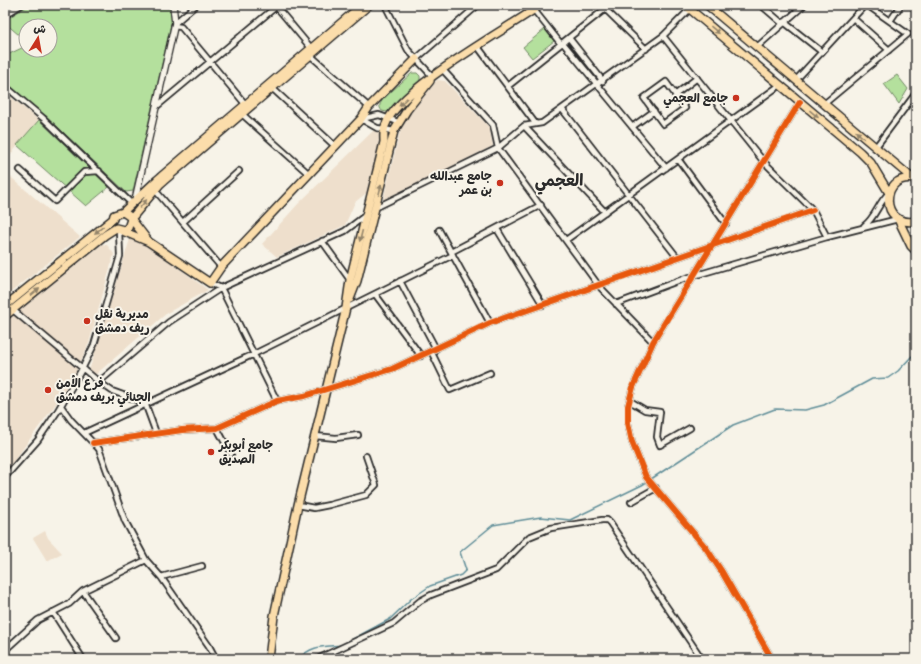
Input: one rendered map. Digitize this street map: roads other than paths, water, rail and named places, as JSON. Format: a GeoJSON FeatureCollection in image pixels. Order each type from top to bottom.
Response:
{"type":"FeatureCollection","features":[{"type":"Feature","properties":{"kind":"main road"},"geometry":{"type":"LineString","coordinates":[[5,316],[105,235],[118,229],[128,228],[131,219],[155,190],[242,114],[247,107],[272,88],[362,5]]}},
{"type":"Feature","properties":{"kind":"main road"},"geometry":{"type":"LineString","coordinates":[[123,212],[311,52],[369,5]]}},
{"type":"Feature","properties":{"kind":"main road"},"geometry":{"type":"LineString","coordinates":[[269,659],[274,616],[298,505],[346,308],[350,280],[364,216],[384,142],[384,130],[389,118],[399,105],[421,84],[541,5]]}},
{"type":"Feature","properties":{"kind":"main road"},"geometry":{"type":"LineString","coordinates":[[707,5],[875,148],[914,179]]}},
{"type":"Feature","properties":{"kind":"main road"},"geometry":{"type":"LineString","coordinates":[[688,7],[871,163],[889,193],[889,208],[898,219],[911,246],[916,251]]}},
{"type":"Feature","properties":{"kind":"main road"},"geometry":{"type":"LineString","coordinates":[[113,219],[113,224],[118,229],[149,242],[210,283],[221,267],[361,119],[369,107],[416,59]]}},
{"type":"Feature","properties":{"kind":"main road"},"geometry":{"type":"LineString","coordinates":[[760,68],[771,65],[782,69]]}},
{"type":"Feature","properties":{"kind":"main road"},"geometry":{"type":"LineString","coordinates":[[346,308],[357,281],[394,131],[398,122],[433,77]]}},
{"type":"Feature","properties":{"kind":"main road"},"geometry":{"type":"LineString","coordinates":[[889,193],[898,182],[914,179]]}},
{"type":"Feature","properties":{"kind":"main road"},"geometry":{"type":"LineString","coordinates":[[5,306],[113,219],[118,212],[127,213],[149,242]]}},
{"type":"Feature","properties":{"kind":"main road"},"geometry":{"type":"LineString","coordinates":[[898,219],[904,221],[916,221]]}},
{"type":"Feature","properties":{"kind":"street"},"geometry":{"type":"LineString","coordinates":[[5,15],[22,5]]}},
{"type":"Feature","properties":{"kind":"street"},"geometry":{"type":"LineString","coordinates":[[5,86],[44,118],[133,202],[174,24],[173,5]]}},
{"type":"Feature","properties":{"kind":"street"},"geometry":{"type":"LineString","coordinates":[[174,24],[196,5]]}},
{"type":"Feature","properties":{"kind":"street"},"geometry":{"type":"LineString","coordinates":[[385,5],[408,50],[433,77]]}},
{"type":"Feature","properties":{"kind":"street"},"geometry":{"type":"LineString","coordinates":[[416,59],[478,5]]}},
{"type":"Feature","properties":{"kind":"street"},"geometry":{"type":"LineString","coordinates":[[601,5],[646,49]]}},
{"type":"Feature","properties":{"kind":"street"},"geometry":{"type":"LineString","coordinates":[[508,86],[610,5]]}},
{"type":"Feature","properties":{"kind":"street"},"geometry":{"type":"LineString","coordinates":[[761,5],[822,52]]}},
{"type":"Feature","properties":{"kind":"street"},"geometry":{"type":"LineString","coordinates":[[757,48],[804,5]]}},
{"type":"Feature","properties":{"kind":"street"},"geometry":{"type":"LineString","coordinates":[[796,80],[866,5],[908,34],[824,104]]}},
{"type":"Feature","properties":{"kind":"street"},"geometry":{"type":"LineString","coordinates":[[890,21],[901,5]]}},
{"type":"Feature","properties":{"kind":"street"},"geometry":{"type":"LineString","coordinates":[[155,108],[276,6],[311,52],[369,107]]}},
{"type":"Feature","properties":{"kind":"street"},"geometry":{"type":"LineString","coordinates":[[99,382],[169,322],[221,288],[345,231],[376,207],[498,148],[524,126],[542,123],[664,36],[688,7]]}},
{"type":"Feature","properties":{"kind":"street"},"geometry":{"type":"LineString","coordinates":[[534,10],[666,168]]}},
{"type":"Feature","properties":{"kind":"street"},"geometry":{"type":"LineString","coordinates":[[853,18],[889,50]]}},
{"type":"Feature","properties":{"kind":"street"},"geometry":{"type":"LineString","coordinates":[[174,24],[181,27],[247,107]]}},
{"type":"Feature","properties":{"kind":"street"},"geometry":{"type":"LineString","coordinates":[[664,36],[764,162],[813,210],[826,236]]}},
{"type":"Feature","properties":{"kind":"street"},"geometry":{"type":"LineString","coordinates":[[569,38],[603,80]]}},
{"type":"Feature","properties":{"kind":"street"},"geometry":{"type":"LineString","coordinates":[[478,46],[535,123]]}},
{"type":"Feature","properties":{"kind":"street"},"geometry":{"type":"LineString","coordinates":[[443,70],[493,125],[498,148],[599,286],[653,342]]}},
{"type":"Feature","properties":{"kind":"street"},"geometry":{"type":"LineString","coordinates":[[675,95],[697,78]]}},
{"type":"Feature","properties":{"kind":"street"},"geometry":{"type":"LineString","coordinates":[[666,82],[685,108],[663,124],[654,111],[644,98],[666,82]]}},
{"type":"Feature","properties":{"kind":"street"},"geometry":{"type":"LineString","coordinates":[[566,240],[780,84]]}},
{"type":"Feature","properties":{"kind":"street"},"geometry":{"type":"LineString","coordinates":[[272,88],[335,146]]}},
{"type":"Feature","properties":{"kind":"street"},"geometry":{"type":"LineString","coordinates":[[875,148],[916,92]]}},
{"type":"Feature","properties":{"kind":"street"},"geometry":{"type":"LineString","coordinates":[[772,659],[714,560],[646,477],[632,442],[628,423],[632,387],[653,342],[695,276],[800,102]]}},
{"type":"Feature","properties":{"kind":"street"},"geometry":{"type":"LineString","coordinates":[[562,109],[677,257]]}},
{"type":"Feature","properties":{"kind":"street"},"geometry":{"type":"LineString","coordinates":[[632,127],[654,111]]}},
{"type":"Feature","properties":{"kind":"street"},"geometry":{"type":"LineString","coordinates":[[242,114],[309,174]]}},
{"type":"Feature","properties":{"kind":"street"},"geometry":{"type":"LineString","coordinates":[[361,119],[380,115],[398,122]]}},
{"type":"Feature","properties":{"kind":"street"},"geometry":{"type":"LineString","coordinates":[[361,119],[377,128],[394,131]]}},
{"type":"Feature","properties":{"kind":"street"},"geometry":{"type":"LineString","coordinates":[[524,126],[605,212]]}},
{"type":"Feature","properties":{"kind":"street"},"geometry":{"type":"LineString","coordinates":[[678,159],[726,224]]}},
{"type":"Feature","properties":{"kind":"street"},"geometry":{"type":"LineString","coordinates":[[20,170],[55,201],[84,172],[99,171]]}},
{"type":"Feature","properties":{"kind":"street"},"geometry":{"type":"LineString","coordinates":[[182,222],[239,170]]}},
{"type":"Feature","properties":{"kind":"street"},"geometry":{"type":"LineString","coordinates":[[155,190],[221,267]]}},
{"type":"Feature","properties":{"kind":"street"},"geometry":{"type":"LineString","coordinates":[[861,229],[872,221],[881,200],[889,193]]}},
{"type":"Feature","properties":{"kind":"street"},"geometry":{"type":"LineString","coordinates":[[84,433],[145,403],[254,354],[375,294],[541,205]]}},
{"type":"Feature","properties":{"kind":"street"},"geometry":{"type":"LineString","coordinates":[[93,443],[156,433],[217,428],[277,401],[304,396],[392,369],[490,323],[813,210]]}},
{"type":"Feature","properties":{"kind":"street"},"geometry":{"type":"LineString","coordinates":[[616,304],[695,276],[826,236],[861,229],[898,219]]}},
{"type":"Feature","properties":{"kind":"street"},"geometry":{"type":"LineString","coordinates":[[5,477],[38,440],[82,369],[94,345],[120,256],[118,229]]}},
{"type":"Feature","properties":{"kind":"street"},"geometry":{"type":"LineString","coordinates":[[497,229],[543,305]]}},
{"type":"Feature","properties":{"kind":"street"},"geometry":{"type":"LineString","coordinates":[[439,230],[490,323]]}},
{"type":"Feature","properties":{"kind":"street"},"geometry":{"type":"LineString","coordinates":[[322,241],[350,280]]}},
{"type":"Feature","properties":{"kind":"street"},"geometry":{"type":"LineString","coordinates":[[400,281],[434,350],[450,390],[490,373]]}},
{"type":"Feature","properties":{"kind":"street"},"geometry":{"type":"LineString","coordinates":[[210,283],[221,288],[277,401]]}},
{"type":"Feature","properties":{"kind":"street"},"geometry":{"type":"LineString","coordinates":[[375,294],[421,356]]}},
{"type":"Feature","properties":{"kind":"street"},"geometry":{"type":"LineString","coordinates":[[13,310],[99,382],[112,391],[145,403],[156,433]]}},
{"type":"Feature","properties":{"kind":"street"},"geometry":{"type":"LineString","coordinates":[[630,401],[645,410],[660,412],[657,437],[660,444],[690,428]]}},
{"type":"Feature","properties":{"kind":"street"},"geometry":{"type":"LineString","coordinates":[[60,406],[98,449],[125,522],[146,560],[161,577],[209,646],[216,659]]}},
{"type":"Feature","properties":{"kind":"street"},"geometry":{"type":"LineString","coordinates":[[217,428],[231,454]]}},
{"type":"Feature","properties":{"kind":"street"},"geometry":{"type":"LineString","coordinates":[[315,436],[336,438],[358,435]]}},
{"type":"Feature","properties":{"kind":"street"},"geometry":{"type":"LineString","coordinates":[[298,505],[314,508],[366,495],[376,486],[366,456]]}},
{"type":"Feature","properties":{"kind":"street"},"geometry":{"type":"LineString","coordinates":[[631,502],[656,488]]}},
{"type":"Feature","properties":{"kind":"street"},"geometry":{"type":"LineString","coordinates":[[317,659],[394,623],[420,601],[431,594],[496,570],[529,537],[551,528],[608,518],[702,659]]}},
{"type":"Feature","properties":{"kind":"street"},"geometry":{"type":"LineString","coordinates":[[5,650],[38,620],[69,604],[83,591],[146,560]]}},
{"type":"Feature","properties":{"kind":"street"},"geometry":{"type":"LineString","coordinates":[[161,577],[202,566]]}},
{"type":"Feature","properties":{"kind":"street"},"geometry":{"type":"LineString","coordinates":[[83,591],[116,638]]}},
{"type":"Feature","properties":{"kind":"street"},"geometry":{"type":"LineString","coordinates":[[53,612],[83,659]]}},
{"type":"Feature","properties":{"kind":"waterway"},"geometry":{"type":"LineString","coordinates":[[351,640],[390,619],[411,599],[430,586],[461,575],[466,570],[460,552],[493,525],[541,517],[570,520],[642,485],[733,425],[775,409],[805,410],[824,405],[872,379],[888,378],[898,371],[912,356]]}},
{"type":"Feature","properties":{"kind":"waterway"},"geometry":{"type":"LineString","coordinates":[[299,659],[309,651],[320,647],[343,645]]}},
{"type":"Feature","properties":{"kind":"place","name":"جامع العجمي"},"geometry":{"type":"Point","coordinates":[736,98]}},
{"type":"Feature","properties":{"kind":"place","name":"جامع عبدالله بن عمر"},"geometry":{"type":"Point","coordinates":[500,183]}},
{"type":"Feature","properties":{"kind":"place","name":"مديرية نقل ريف دمشق"},"geometry":{"type":"Point","coordinates":[87,321]}},
{"type":"Feature","properties":{"kind":"place","name":"فرع الأمن الجنائي بريف دمشق"},"geometry":{"type":"Point","coordinates":[48,390]}},
{"type":"Feature","properties":{"kind":"place","name":"جامع أبوبكر الصديق"},"geometry":{"type":"Point","coordinates":[211,452]}},
{"type":"Feature","properties":{"kind":"district","name":"العجمي"},"geometry":{"type":"Point","coordinates":[559,180]}}]}
